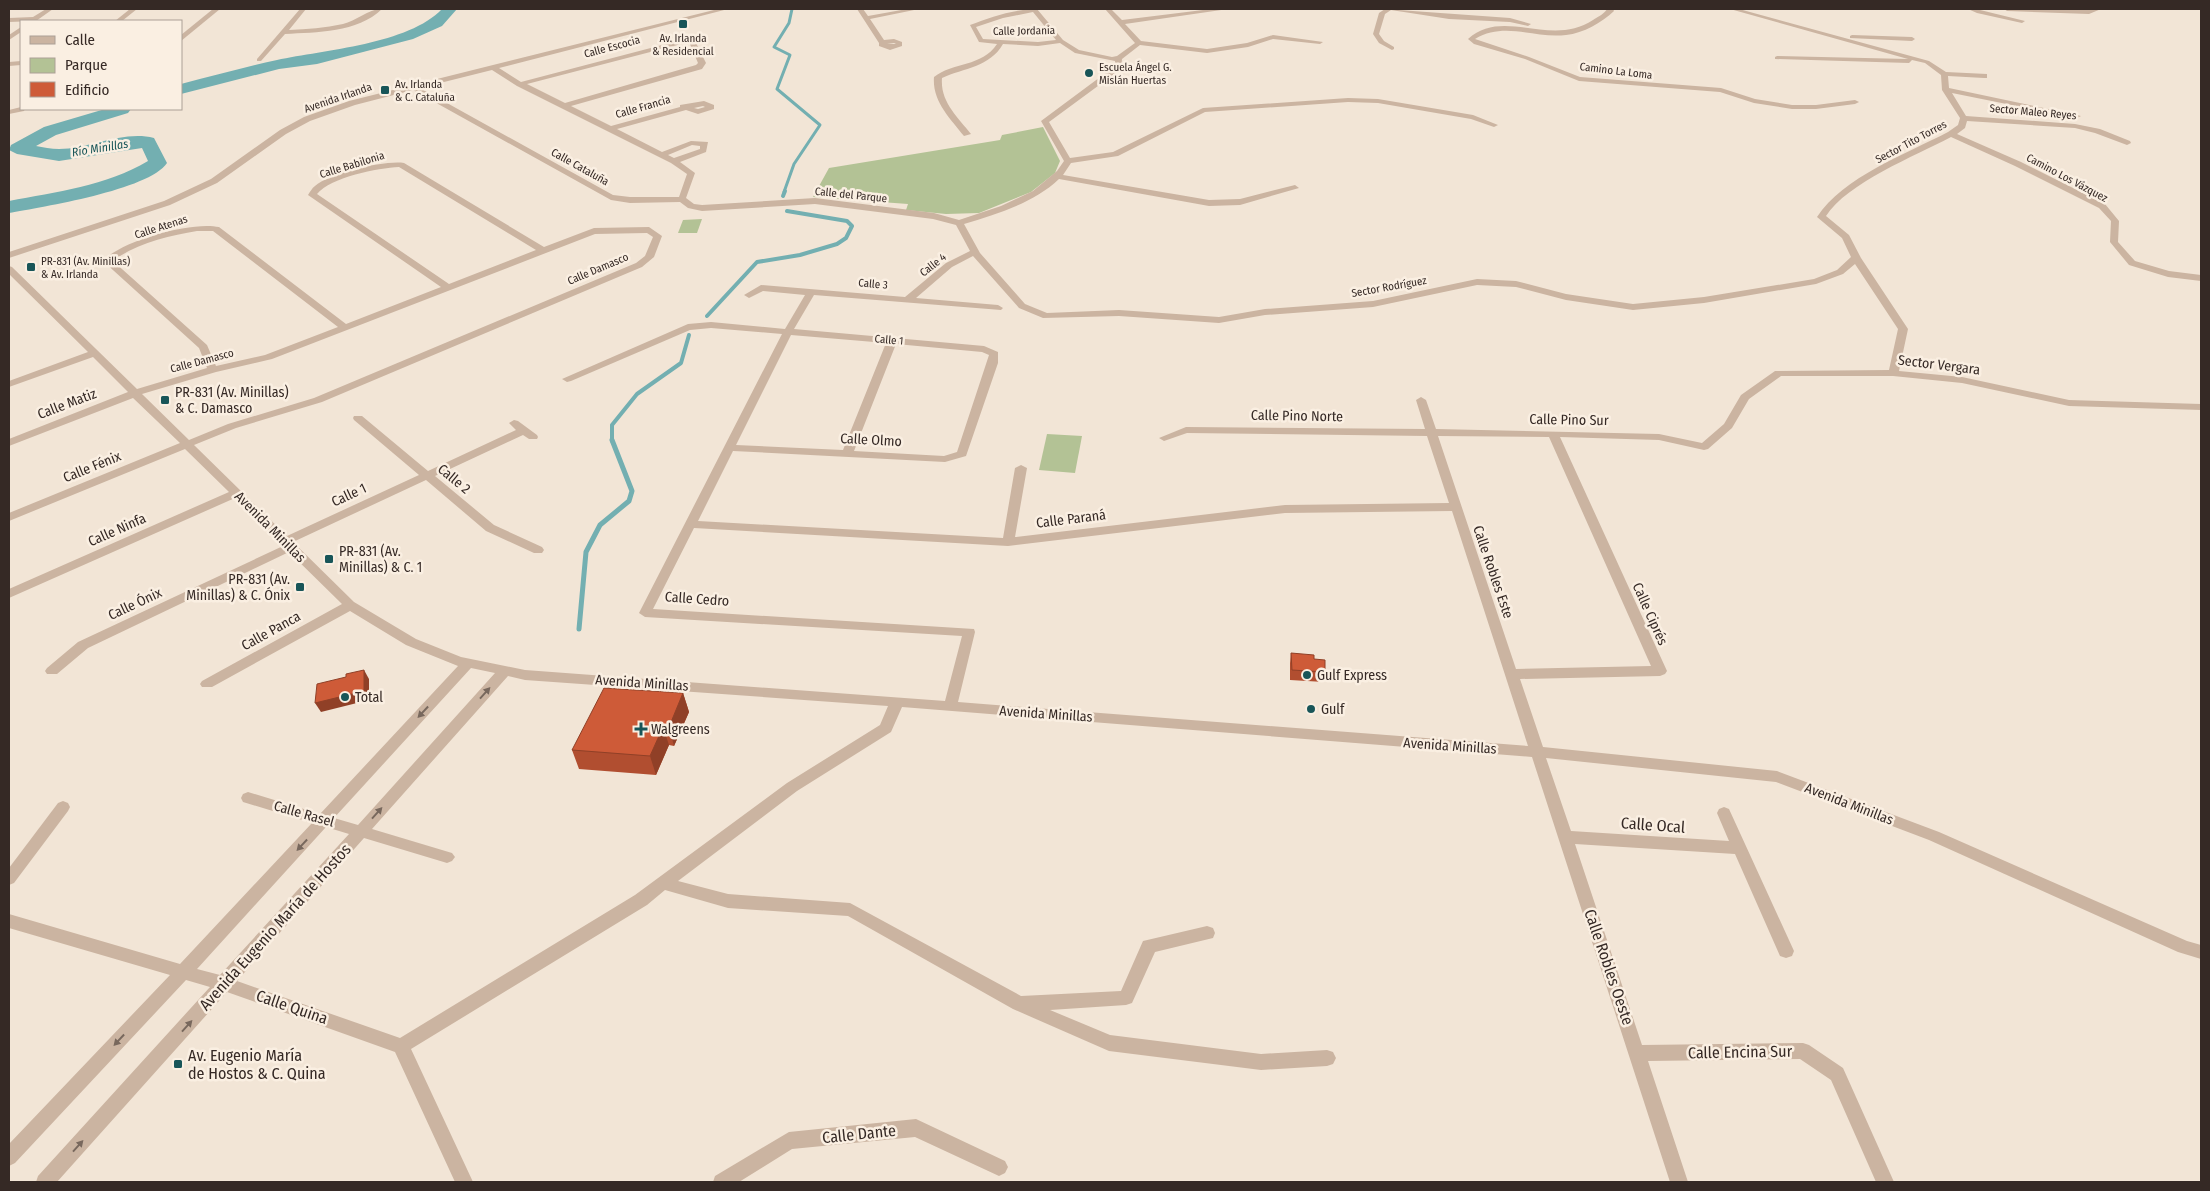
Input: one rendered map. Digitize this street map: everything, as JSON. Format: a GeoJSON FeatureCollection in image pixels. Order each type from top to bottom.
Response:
{"type":"FeatureCollection","features":[{"type":"Feature","properties":{"kind":"street"},"geometry":{"type":"LineString","coordinates":[[9,20],[34,20],[50,9]]}},
{"type":"Feature","properties":{"kind":"street"},"geometry":{"type":"LineString","coordinates":[[119,20],[134,9]]}},
{"type":"Feature","properties":{"kind":"street"},"geometry":{"type":"LineString","coordinates":[[182,38],[217,9]]}},
{"type":"Feature","properties":{"kind":"street"},"geometry":{"type":"LineString","coordinates":[[259,60],[303,9]]}},
{"type":"Feature","properties":{"kind":"street"},"geometry":{"type":"LineString","coordinates":[[282,32],[332,29],[360,21],[379,9]]}},
{"type":"Feature","properties":{"kind":"street","name":"Avenida Irlanda"},"geometry":{"type":"LineString","coordinates":[[9,255],[167,204],[214,181],[283,132],[307,119],[352,103],[725,9]]}},
{"type":"Feature","properties":{"kind":"street"},"geometry":{"type":"LineString","coordinates":[[860,9],[882,43]]}},
{"type":"Feature","properties":{"kind":"street"},"geometry":{"type":"LineString","coordinates":[[866,18],[916,9]]}},
{"type":"Feature","properties":{"kind":"street"},"geometry":{"type":"LineString","coordinates":[[1108,9],[1122,22],[1139,43]]}},
{"type":"Feature","properties":{"kind":"street"},"geometry":{"type":"LineString","coordinates":[[1122,22],[1225,9]]}},
{"type":"Feature","properties":{"kind":"street"},"geometry":{"type":"LineString","coordinates":[[1392,48],[1381,42],[1376,34],[1382,13],[1391,9],[1450,17],[1510,20],[1559,33]]}},
{"type":"Feature","properties":{"kind":"street","name":"Camino La Loma"},"geometry":{"type":"LineString","coordinates":[[1610,9],[1612,11],[1578,31],[1559,33],[1508,28],[1492,30],[1471,39],[1527,58],[1579,79],[1721,90],[1754,101],[1792,107],[1816,107],[1855,102]]}},
{"type":"Feature","properties":{"kind":"street"},"geometry":{"type":"LineString","coordinates":[[1733,9],[1926,62],[1944,74],[1984,76]]}},
{"type":"Feature","properties":{"kind":"street"},"geometry":{"type":"LineString","coordinates":[[1971,9],[1974,12],[1996,14],[2022,21]]}},
{"type":"Feature","properties":{"kind":"street"},"geometry":{"type":"LineString","coordinates":[[2007,9],[2089,12],[2098,9]]}},
{"type":"Feature","properties":{"kind":"street"},"geometry":{"type":"LineString","coordinates":[[1034,10],[1061,41],[1077,52],[1112,59],[1119,58],[1139,43],[1207,51],[1248,45],[1273,37],[1320,42]]}},
{"type":"Feature","properties":{"kind":"street","name":"Calle Jordania"},"geometry":{"type":"LineString","coordinates":[[1034,10],[1002,16],[972,26],[982,41],[1000,44],[1061,41]]}},
{"type":"Feature","properties":{"kind":"street"},"geometry":{"type":"LineString","coordinates":[[9,38],[20,30]]}},
{"type":"Feature","properties":{"kind":"street"},"geometry":{"type":"LineString","coordinates":[[1832,36],[1912,39]]}},
{"type":"Feature","properties":{"kind":"street","name":"Calle Escocia"},"geometry":{"type":"LineString","coordinates":[[520,84],[685,41],[693,42],[702,63],[699,67],[564,106]]}},
{"type":"Feature","properties":{"kind":"street"},"geometry":{"type":"LineString","coordinates":[[967,134],[944,106],[936,87],[938,77],[987,59],[996,53],[1000,44]]}},
{"type":"Feature","properties":{"kind":"street"},"geometry":{"type":"LineString","coordinates":[[1068,161],[1045,120],[1118,67],[1119,58]]}},
{"type":"Feature","properties":{"kind":"street"},"geometry":{"type":"LineString","coordinates":[[1777,58],[1926,62]]}},
{"type":"Feature","properties":{"kind":"street"},"geometry":{"type":"LineString","coordinates":[[492,67],[520,84],[674,161],[691,172],[682,199]]}},
{"type":"Feature","properties":{"kind":"street","name":"Sector Tito Torres"},"geometry":{"type":"LineString","coordinates":[[1893,374],[1903,329],[1856,258],[1846,237],[1821,217],[1824,209],[1852,186],[1951,134],[1962,126],[1964,118],[1946,90],[1944,74]]}},
{"type":"Feature","properties":{"kind":"street","name":"Calle Cataluña"},"geometry":{"type":"LineString","coordinates":[[413,87],[611,197],[630,200],[682,199]]}},
{"type":"Feature","properties":{"kind":"street"},"geometry":{"type":"LineString","coordinates":[[1946,90],[2077,116]]}},
{"type":"Feature","properties":{"kind":"street"},"geometry":{"type":"LineString","coordinates":[[959,223],[990,214],[1028,197],[1058,176],[1068,161],[1115,154],[1203,110],[1348,100],[1378,101],[1474,117],[1494,125]]}},
{"type":"Feature","properties":{"kind":"street","name":"Calle Francia"},"geometry":{"type":"LineString","coordinates":[[610,129],[683,107]]}},
{"type":"Feature","properties":{"kind":"street","name":"Sector Maleo Reyes"},"geometry":{"type":"LineString","coordinates":[[1964,118],[2075,126],[2097,131],[2126,143]]}},
{"type":"Feature","properties":{"kind":"street","name":"Camino Los Vázquez"},"geometry":{"type":"LineString","coordinates":[[1951,134],[2018,164],[2102,206],[2114,221],[2114,242],[2132,263],[2168,274],[2201,278]]}},
{"type":"Feature","properties":{"kind":"street"},"geometry":{"type":"LineString","coordinates":[[661,155],[691,144],[705,144],[703,150],[674,161]]}},
{"type":"Feature","properties":{"kind":"street","name":"Calle Babilonia"},"geometry":{"type":"LineString","coordinates":[[447,287],[312,195],[318,187],[334,181],[387,164],[401,165],[542,250]]}},
{"type":"Feature","properties":{"kind":"street"},"geometry":{"type":"LineString","coordinates":[[1058,176],[1209,203],[1240,202],[1295,188]]}},
{"type":"Feature","properties":{"kind":"street","name":"Calle del Parque"},"geometry":{"type":"LineString","coordinates":[[682,199],[691,206],[702,208],[815,201],[934,216],[959,223]]}},
{"type":"Feature","properties":{"kind":"street","name":"Sector Rodríguez"},"geometry":{"type":"LineString","coordinates":[[959,223],[975,252],[1022,306],[1046,316],[1119,313],[1219,320],[1265,312],[1373,304],[1477,282],[1516,284],[1566,297],[1634,308],[1704,300],[1816,281],[1840,272],[1856,258]]}},
{"type":"Feature","properties":{"kind":"street","name":"Calle Atenas"},"geometry":{"type":"LineString","coordinates":[[213,370],[203,346],[108,261],[121,252],[194,228],[208,226],[216,229],[344,328]]}},
{"type":"Feature","properties":{"kind":"street","name":"Calle Damasco"},"geometry":{"type":"LineString","coordinates":[[136,393],[213,370],[268,357],[594,231],[649,230],[658,236],[649,257],[639,266],[318,400],[232,426],[187,444]]}},
{"type":"Feature","properties":{"kind":"street","name":"Calle 4"},"geometry":{"type":"LineString","coordinates":[[908,300],[949,264],[975,252]]}},
{"type":"Feature","properties":{"kind":"street","name":"Avenida Minillas"},"geometry":{"type":"LineString","coordinates":[[9,268],[350,605],[411,642],[468,663],[504,672],[558,678],[950,706],[1538,752],[1776,778],[1934,836],[2184,947],[2201,952]]}},
{"type":"Feature","properties":{"kind":"street","name":"Calle 3"},"geometry":{"type":"LineString","coordinates":[[749,295],[761,288],[998,308]]}},
{"type":"Feature","properties":{"kind":"street","name":"Calle Cedro"},"geometry":{"type":"LineString","coordinates":[[811,292],[788,332],[645,612],[969,632],[950,706]]}},
{"type":"Feature","properties":{"kind":"street","name":"Calle 1"},"geometry":{"type":"LineString","coordinates":[[567,379],[688,327],[727,326],[984,349],[994,354],[993,363],[978,408]]}},
{"type":"Feature","properties":{"kind":"street"},"geometry":{"type":"LineString","coordinates":[[848,454],[892,340]]}},
{"type":"Feature","properties":{"kind":"street"},"geometry":{"type":"LineString","coordinates":[[9,384],[95,353]]}},
{"type":"Feature","properties":{"kind":"street","name":"Sector Vergara"},"geometry":{"type":"LineString","coordinates":[[1704,447],[1728,426],[1745,397],[1779,373],[1893,374],[1962,380],[2069,403],[2201,408]]}},
{"type":"Feature","properties":{"kind":"street","name":"Calle Matiz"},"geometry":{"type":"LineString","coordinates":[[9,443],[136,393]]}},
{"type":"Feature","properties":{"kind":"street","name":"Calle Robles Este"},"geometry":{"type":"LineString","coordinates":[[1421,400],[1538,752]]}},
{"type":"Feature","properties":{"kind":"street","name":"Calle Olmo"},"geometry":{"type":"LineString","coordinates":[[729,448],[945,459],[962,454],[978,408]]}},
{"type":"Feature","properties":{"kind":"street","name":"Calle 2"},"geometry":{"type":"LineString","coordinates":[[358,418],[490,528],[538,550]]}},
{"type":"Feature","properties":{"kind":"street","name":"Calle 1"},"geometry":{"type":"LineString","coordinates":[[287,544],[427,476],[529,434],[514,423]]}},
{"type":"Feature","properties":{"kind":"street","name":"Calle Pino Norte"},"geometry":{"type":"LineString","coordinates":[[1164,438],[1186,430],[1431,432]]}},
{"type":"Feature","properties":{"kind":"street","name":"Calle Pino Sur"},"geometry":{"type":"LineString","coordinates":[[1431,432],[1659,437],[1704,447]]}},
{"type":"Feature","properties":{"kind":"street","name":"Calle Ciprés"},"geometry":{"type":"LineString","coordinates":[[1512,674],[1660,671],[1553,434]]}},
{"type":"Feature","properties":{"kind":"street","name":"Calle Fénix"},"geometry":{"type":"LineString","coordinates":[[9,517],[187,444]]}},
{"type":"Feature","properties":{"kind":"street"},"geometry":{"type":"LineString","coordinates":[[1008,542],[1021,468]]}},
{"type":"Feature","properties":{"kind":"street","name":"Calle Ninfa"},"geometry":{"type":"LineString","coordinates":[[9,594],[237,493]]}},
{"type":"Feature","properties":{"kind":"street","name":"Calle Paraná"},"geometry":{"type":"LineString","coordinates":[[689,524],[1008,542],[1285,509],[1455,507]]}},
{"type":"Feature","properties":{"kind":"street","name":"Calle Ónix"},"geometry":{"type":"LineString","coordinates":[[52,671],[83,645],[287,544]]}},
{"type":"Feature","properties":{"kind":"street","name":"Calle Panca"},"geometry":{"type":"LineString","coordinates":[[207,684],[350,605]]}},
{"type":"Feature","properties":{"kind":"street"},"geometry":{"type":"LineString","coordinates":[[9,1157],[184,972],[468,663]]}},
{"type":"Feature","properties":{"kind":"street","name":"Avenida Eugenio María de Hostos"},"geometry":{"type":"LineString","coordinates":[[45,1182],[504,672]]}},
{"type":"Feature","properties":{"kind":"street"},"geometry":{"type":"LineString","coordinates":[[464,1182],[401,1046],[665,884],[792,787],[886,728],[897,702]]}},
{"type":"Feature","properties":{"kind":"street","name":"Calle Robles Oeste"},"geometry":{"type":"LineString","coordinates":[[1538,752],[1679,1182]]}},
{"type":"Feature","properties":{"kind":"street","name":"Calle Rasel"},"geometry":{"type":"LineString","coordinates":[[248,798],[447,857]]}},
{"type":"Feature","properties":{"kind":"street"},"geometry":{"type":"LineString","coordinates":[[9,879],[63,807]]}},
{"type":"Feature","properties":{"kind":"street"},"geometry":{"type":"LineString","coordinates":[[1724,813],[1786,951]]}},
{"type":"Feature","properties":{"kind":"street","name":"Calle Ocal"},"geometry":{"type":"LineString","coordinates":[[1565,836],[1739,848]]}},
{"type":"Feature","properties":{"kind":"street"},"geometry":{"type":"LineString","coordinates":[[665,884],[728,901],[850,910],[1019,1004],[1109,1043],[1261,1062],[1327,1058]]}},
{"type":"Feature","properties":{"kind":"street","name":"Calle Quina"},"geometry":{"type":"LineString","coordinates":[[9,921],[225,984],[401,1046]]}},
{"type":"Feature","properties":{"kind":"street"},"geometry":{"type":"LineString","coordinates":[[1019,1004],[1126,998],[1149,946],[1207,933]]}},
{"type":"Feature","properties":{"kind":"street","name":"Calle Encina Sur"},"geometry":{"type":"LineString","coordinates":[[1638,1053],[1803,1051],[1837,1074],[1885,1182]]}},
{"type":"Feature","properties":{"kind":"street","name":"Calle Dante"},"geometry":{"type":"LineString","coordinates":[[722,1182],[789,1141],[916,1128],[999,1167]]}},
{"type":"Feature","properties":{"kind":"green space"},"geometry":{"type":"Polygon","coordinates":[[[1043,127],[1060,161],[1055,173],[1031,192],[979,213],[946,214],[906,210],[908,204],[813,197],[829,168],[1000,140],[1002,135],[1043,127]]]}},
{"type":"Feature","properties":{"kind":"green space"},"geometry":{"type":"Polygon","coordinates":[[[702,219],[697,233],[678,233],[683,220],[702,219]]]}},
{"type":"Feature","properties":{"kind":"green space"},"geometry":{"type":"Polygon","coordinates":[[[1047,434],[1082,436],[1075,473],[1039,470],[1047,434]]]}},
{"type":"Feature","properties":{"kind":"building"},"geometry":{"type":"Polygon","coordinates":[[[1291,653],[1314,655],[1314,659],[1325,660],[1325,672],[1292,670],[1291,653]]]}},
{"type":"Feature","properties":{"kind":"building"},"geometry":{"type":"Polygon","coordinates":[[[364,670],[364,691],[315,703],[317,684],[346,677],[346,674],[364,670]]]}},
{"type":"Feature","properties":{"kind":"building"},"geometry":{"type":"Polygon","coordinates":[[[604,688],[683,693],[669,727],[663,727],[650,756],[572,750],[604,688]]]}},
{"type":"Feature","properties":{"kind":"waterway","name":"Río Minillas"},"geometry":{"type":"LineString","coordinates":[[182,89],[279,64],[317,59],[407,36],[437,23],[450,9]]}},
{"type":"Feature","properties":{"kind":"waterway"},"geometry":{"type":"LineString","coordinates":[[784,192],[794,164],[820,125],[777,89],[790,55],[774,47],[789,23],[792,9]]}},
{"type":"Feature","properties":{"kind":"waterway","name":"Río Minillas"},"geometry":{"type":"LineString","coordinates":[[9,207],[107,186],[144,172],[158,163],[148,142],[120,144],[59,155],[17,149],[50,131],[119,110]]}},
{"type":"Feature","properties":{"kind":"waterway"},"geometry":{"type":"LineString","coordinates":[[783,196],[785,191]]}},
{"type":"Feature","properties":{"kind":"waterway"},"geometry":{"type":"LineString","coordinates":[[707,316],[757,262],[800,255],[837,244],[846,238],[852,226],[847,221],[787,211]]}},
{"type":"Feature","properties":{"kind":"waterway"},"geometry":{"type":"LineString","coordinates":[[612,440],[612,425],[637,394],[681,363],[689,335]]}},
{"type":"Feature","properties":{"kind":"waterway"},"geometry":{"type":"LineString","coordinates":[[579,629],[586,552],[600,525],[629,501],[632,491],[612,440]]}},
{"type":"Feature","properties":{"kind":"place","name":"Av. Irlanda & Residencial"},"geometry":{"type":"Point","coordinates":[683,24]}},
{"type":"Feature","properties":{"kind":"place","name":"Escuela Ángel G. Mislán Huertas"},"geometry":{"type":"Point","coordinates":[1089,73]}},
{"type":"Feature","properties":{"kind":"place","name":"Av. Irlanda & C. Cataluña"},"geometry":{"type":"Point","coordinates":[385,90]}},
{"type":"Feature","properties":{"kind":"place","name":"PR-831 (Av. Minillas) & Av. Irlanda"},"geometry":{"type":"Point","coordinates":[31,267]}},
{"type":"Feature","properties":{"kind":"place","name":"PR-831 (Av. Minillas) & C. Damasco"},"geometry":{"type":"Point","coordinates":[165,400]}},
{"type":"Feature","properties":{"kind":"place","name":"PR-831 (Av. Minillas) & C. 1"},"geometry":{"type":"Point","coordinates":[329,559]}},
{"type":"Feature","properties":{"kind":"place","name":"PR-831 (Av. Minillas) & C. Ónix"},"geometry":{"type":"Point","coordinates":[300,587]}},
{"type":"Feature","properties":{"kind":"place","name":"Gulf Express"},"geometry":{"type":"Point","coordinates":[1307,675]}},
{"type":"Feature","properties":{"kind":"place","name":"Total"},"geometry":{"type":"Point","coordinates":[345,697]}},
{"type":"Feature","properties":{"kind":"place","name":"Gulf"},"geometry":{"type":"Point","coordinates":[1311,709]}},
{"type":"Feature","properties":{"kind":"place","name":"Walgreens"},"geometry":{"type":"Point","coordinates":[641,729]}},
{"type":"Feature","properties":{"kind":"place","name":"Av. Eugenio María de Hostos & C. Quina"},"geometry":{"type":"Point","coordinates":[178,1064]}}]}
